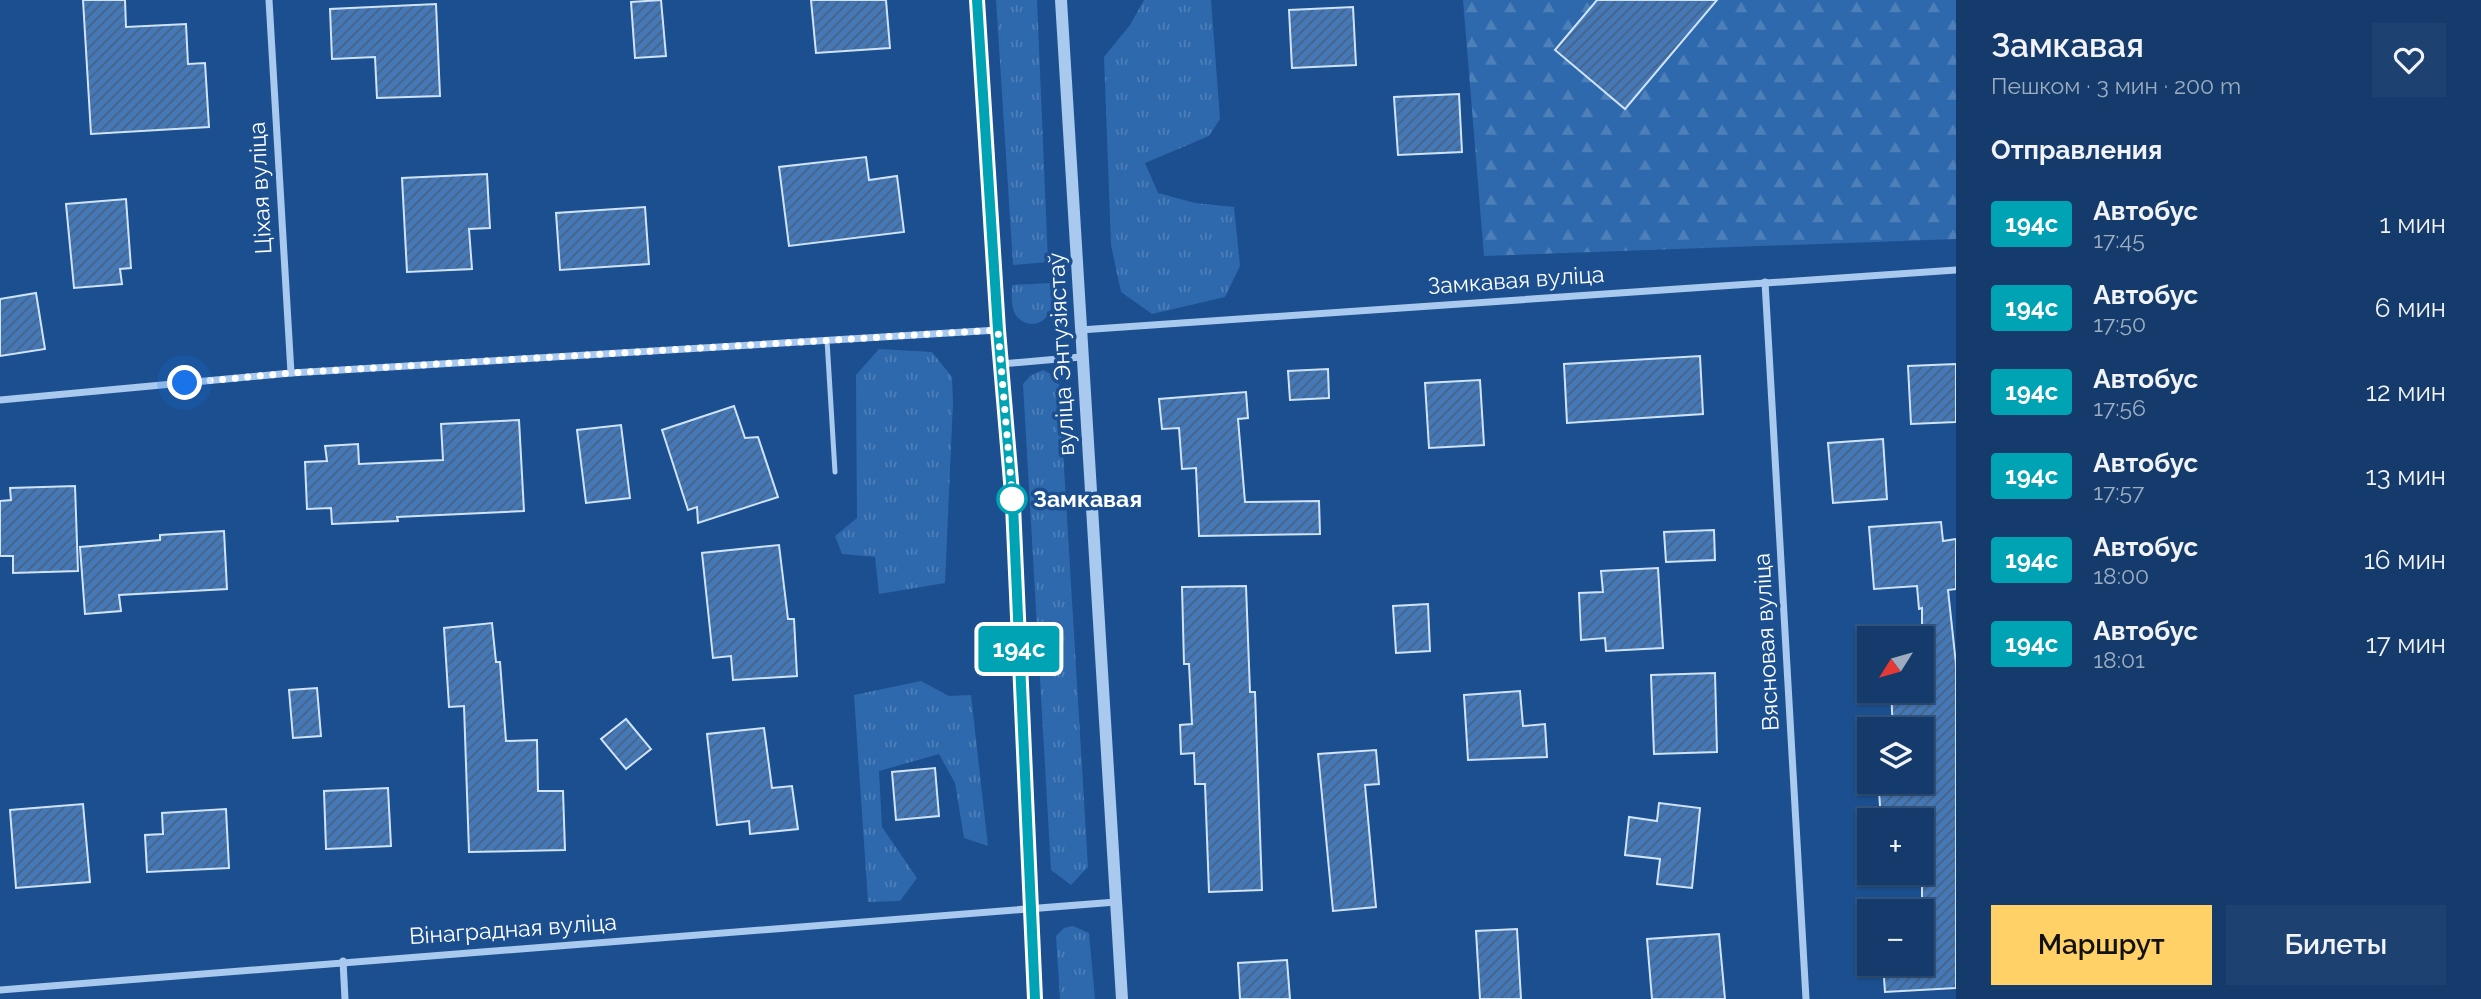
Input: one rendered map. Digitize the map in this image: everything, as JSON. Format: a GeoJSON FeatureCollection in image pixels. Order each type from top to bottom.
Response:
{"type":"FeatureCollection","features":[{"type":"Feature","properties":{"kind":"street","name":"Ціхая вуліца"},"geometry":{"type":"LineString","coordinates":[[269,0],[290,373]]}},
{"type":"Feature","properties":{"kind":"street"},"geometry":{"type":"LineString","coordinates":[[977,0],[998,330],[1013,505],[1035,999]]}},
{"type":"Feature","properties":{"kind":"street","name":"вуліца Энтузіястаў"},"geometry":{"type":"LineString","coordinates":[[1061,0],[1122,999]]}},
{"type":"Feature","properties":{"kind":"street","name":"Замкавая вуліца"},"geometry":{"type":"LineString","coordinates":[[1080,330],[1956,270]]}},
{"type":"Feature","properties":{"kind":"street","name":"Вясновая вуліца"},"geometry":{"type":"LineString","coordinates":[[1765,282],[1806,999]]}},
{"type":"Feature","properties":{"kind":"street"},"geometry":{"type":"LineString","coordinates":[[0,400],[290,373],[998,330]]}},
{"type":"Feature","properties":{"kind":"street"},"geometry":{"type":"LineString","coordinates":[[1001,364],[1081,357]]}},
{"type":"Feature","properties":{"kind":"street","name":"Вінаградная вуліца"},"geometry":{"type":"LineString","coordinates":[[0,990],[1116,902]]}},
{"type":"Feature","properties":{"kind":"street"},"geometry":{"type":"LineString","coordinates":[[343,961],[345,999]]}},
{"type":"Feature","properties":{"kind":"lane"},"geometry":{"type":"LineString","coordinates":[[827,340],[835,472]]}},
{"type":"Feature","properties":{"kind":"green space"},"geometry":{"type":"Polygon","coordinates":[[[996,0],[1037,0],[1048,262],[1013,265],[996,0]]]}},
{"type":"Feature","properties":{"kind":"green space"},"geometry":{"type":"Polygon","coordinates":[[[1144,0],[1211,0],[1220,119],[1209,136],[1145,163],[1158,193],[1195,203],[1234,207],[1240,266],[1225,297],[1152,314],[1121,292],[1111,245],[1104,57],[1130,25],[1144,0]]]}},
{"type":"Feature","properties":{"kind":"green space"},"geometry":{"type":"Polygon","coordinates":[[[1463,0],[1597,0],[1625,109],[1717,0],[1956,0],[1956,239],[1484,256],[1463,0]]]}},
{"type":"Feature","properties":{"kind":"green space"},"geometry":{"type":"Polygon","coordinates":[[[1051,283],[1052,305],[1047,316],[1033,324],[1018,318],[1012,305],[1012,285],[1051,283]]]}},
{"type":"Feature","properties":{"kind":"green space"},"geometry":{"type":"Polygon","coordinates":[[[879,349],[932,352],[952,377],[953,402],[945,583],[879,594],[875,557],[842,554],[835,536],[857,518],[856,375],[879,349]]]}},
{"type":"Feature","properties":{"kind":"green space"},"geometry":{"type":"Polygon","coordinates":[[[1043,370],[1053,375],[1059,384],[1088,867],[1071,885],[1051,870],[1023,384],[1030,376],[1043,370]]]}},
{"type":"Feature","properties":{"kind":"green space"},"geometry":{"type":"Polygon","coordinates":[[[921,681],[949,696],[971,695],[988,846],[964,838],[955,783],[939,754],[879,771],[882,827],[917,878],[900,901],[868,902],[854,695],[921,681]]]}},
{"type":"Feature","properties":{"kind":"green space"},"geometry":{"type":"Polygon","coordinates":[[[1073,926],[1089,933],[1095,999],[1060,999],[1056,936],[1064,928],[1073,926]]]}},
{"type":"Feature","properties":{"kind":"building"},"geometry":{"type":"Polygon","coordinates":[[[83,0],[125,0],[126,27],[186,24],[188,64],[205,63],[209,127],[91,134],[83,0]]]}},
{"type":"Feature","properties":{"kind":"building"},"geometry":{"type":"Polygon","coordinates":[[[661,0],[666,56],[635,58],[631,2],[661,0]]]}},
{"type":"Feature","properties":{"kind":"building"},"geometry":{"type":"Polygon","coordinates":[[[811,0],[886,0],[890,48],[816,53],[811,0]]]}},
{"type":"Feature","properties":{"kind":"building"},"geometry":{"type":"Polygon","coordinates":[[[1597,0],[1717,0],[1625,109],[1555,50],[1597,0]]]}},
{"type":"Feature","properties":{"kind":"building"},"geometry":{"type":"Polygon","coordinates":[[[436,4],[440,96],[377,98],[375,57],[332,59],[330,9],[436,4]]]}},
{"type":"Feature","properties":{"kind":"building"},"geometry":{"type":"Polygon","coordinates":[[[1353,7],[1356,65],[1292,68],[1289,10],[1353,7]]]}},
{"type":"Feature","properties":{"kind":"building"},"geometry":{"type":"Polygon","coordinates":[[[1459,94],[1462,152],[1398,155],[1394,97],[1459,94]]]}},
{"type":"Feature","properties":{"kind":"building"},"geometry":{"type":"Polygon","coordinates":[[[866,157],[869,180],[897,176],[904,232],[789,246],[779,167],[866,157]]]}},
{"type":"Feature","properties":{"kind":"building"},"geometry":{"type":"Polygon","coordinates":[[[487,174],[490,228],[469,229],[472,269],[407,272],[402,178],[487,174]]]}},
{"type":"Feature","properties":{"kind":"building"},"geometry":{"type":"Polygon","coordinates":[[[126,199],[131,268],[120,269],[122,284],[74,288],[66,204],[126,199]]]}},
{"type":"Feature","properties":{"kind":"building"},"geometry":{"type":"Polygon","coordinates":[[[645,207],[649,264],[560,270],[556,213],[645,207]]]}},
{"type":"Feature","properties":{"kind":"building"},"geometry":{"type":"Polygon","coordinates":[[[36,293],[45,349],[0,356],[0,299],[36,293]]]}},
{"type":"Feature","properties":{"kind":"building"},"geometry":{"type":"Polygon","coordinates":[[[1700,356],[1703,414],[1567,423],[1564,364],[1700,356]]]}},
{"type":"Feature","properties":{"kind":"building"},"geometry":{"type":"Polygon","coordinates":[[[1956,364],[1956,422],[1911,424],[1908,366],[1956,364]]]}},
{"type":"Feature","properties":{"kind":"building"},"geometry":{"type":"Polygon","coordinates":[[[1328,369],[1329,398],[1290,400],[1288,371],[1328,369]]]}},
{"type":"Feature","properties":{"kind":"building"},"geometry":{"type":"Polygon","coordinates":[[[1480,380],[1484,445],[1429,448],[1425,383],[1480,380]]]}},
{"type":"Feature","properties":{"kind":"building"},"geometry":{"type":"Polygon","coordinates":[[[1246,392],[1248,418],[1238,419],[1245,502],[1319,501],[1320,534],[1199,536],[1196,468],[1182,469],[1179,428],[1162,429],[1159,399],[1246,392]]]}},
{"type":"Feature","properties":{"kind":"building"},"geometry":{"type":"Polygon","coordinates":[[[734,406],[745,438],[758,437],[778,497],[698,523],[697,507],[688,510],[662,430],[734,406]]]}},
{"type":"Feature","properties":{"kind":"building"},"geometry":{"type":"Polygon","coordinates":[[[519,420],[524,511],[397,517],[398,521],[332,524],[331,508],[307,509],[305,462],[327,461],[325,446],[358,444],[359,464],[443,460],[441,424],[519,420]]]}},
{"type":"Feature","properties":{"kind":"building"},"geometry":{"type":"Polygon","coordinates":[[[621,425],[630,498],[586,503],[577,430],[621,425]]]}},
{"type":"Feature","properties":{"kind":"building"},"geometry":{"type":"Polygon","coordinates":[[[1883,439],[1887,499],[1833,503],[1828,443],[1883,439]]]}},
{"type":"Feature","properties":{"kind":"building"},"geometry":{"type":"Polygon","coordinates":[[[75,486],[78,571],[13,573],[13,556],[0,556],[0,501],[11,500],[10,488],[75,486]]]}},
{"type":"Feature","properties":{"kind":"building"},"geometry":{"type":"Polygon","coordinates":[[[1941,522],[1943,541],[1956,539],[1956,589],[1948,590],[1956,664],[1956,988],[1885,992],[1884,976],[1934,976],[1934,899],[1922,899],[1922,885],[1934,885],[1934,808],[1880,808],[1879,794],[1934,794],[1934,717],[1892,717],[1892,704],[1934,704],[1934,626],[1922,626],[1922,608],[1919,609],[1917,586],[1874,589],[1869,527],[1941,522]]]}},
{"type":"Feature","properties":{"kind":"building"},"geometry":{"type":"Polygon","coordinates":[[[1714,530],[1715,560],[1666,562],[1664,532],[1714,530]]]}},
{"type":"Feature","properties":{"kind":"building"},"geometry":{"type":"Polygon","coordinates":[[[224,531],[227,589],[119,595],[121,611],[85,614],[80,547],[160,540],[160,535],[224,531]]]}},
{"type":"Feature","properties":{"kind":"building"},"geometry":{"type":"Polygon","coordinates":[[[779,545],[788,619],[794,619],[797,676],[733,680],[731,656],[713,658],[702,553],[779,545]]]}},
{"type":"Feature","properties":{"kind":"building"},"geometry":{"type":"Polygon","coordinates":[[[1658,568],[1663,648],[1606,651],[1605,638],[1581,640],[1579,593],[1603,592],[1601,571],[1658,568]]]}},
{"type":"Feature","properties":{"kind":"building"},"geometry":{"type":"Polygon","coordinates":[[[1246,586],[1250,692],[1255,692],[1262,890],[1209,892],[1205,784],[1195,784],[1194,753],[1181,754],[1180,725],[1192,724],[1189,664],[1184,664],[1182,587],[1246,586]]]}},
{"type":"Feature","properties":{"kind":"building"},"geometry":{"type":"Polygon","coordinates":[[[1428,604],[1430,651],[1396,653],[1393,606],[1428,604]]]}},
{"type":"Feature","properties":{"kind":"building"},"geometry":{"type":"Polygon","coordinates":[[[492,623],[496,662],[500,662],[506,741],[537,740],[538,791],[563,791],[565,850],[469,852],[464,706],[449,707],[444,628],[492,623]]]}},
{"type":"Feature","properties":{"kind":"building"},"geometry":{"type":"Polygon","coordinates":[[[1715,673],[1717,752],[1654,754],[1651,675],[1715,673]]]}},
{"type":"Feature","properties":{"kind":"building"},"geometry":{"type":"Polygon","coordinates":[[[317,688],[321,736],[293,738],[289,690],[317,688]]]}},
{"type":"Feature","properties":{"kind":"building"},"geometry":{"type":"Polygon","coordinates":[[[1520,691],[1523,726],[1545,724],[1547,757],[1468,760],[1464,695],[1520,691]]]}},
{"type":"Feature","properties":{"kind":"building"},"geometry":{"type":"Polygon","coordinates":[[[626,719],[651,749],[626,769],[601,739],[626,719]]]}},
{"type":"Feature","properties":{"kind":"building"},"geometry":{"type":"Polygon","coordinates":[[[764,728],[772,788],[792,786],[798,829],[750,834],[749,821],[717,825],[707,734],[764,728]]]}},
{"type":"Feature","properties":{"kind":"building"},"geometry":{"type":"Polygon","coordinates":[[[1376,750],[1379,784],[1365,785],[1376,907],[1333,911],[1318,754],[1376,750]]]}},
{"type":"Feature","properties":{"kind":"building"},"geometry":{"type":"Polygon","coordinates":[[[935,768],[939,816],[896,820],[892,772],[935,768]]]}},
{"type":"Feature","properties":{"kind":"building"},"geometry":{"type":"Polygon","coordinates":[[[388,788],[391,846],[326,849],[324,791],[388,788]]]}},
{"type":"Feature","properties":{"kind":"building"},"geometry":{"type":"Polygon","coordinates":[[[1659,803],[1700,808],[1692,888],[1657,884],[1660,859],[1625,855],[1629,817],[1657,821],[1659,803]]]}},
{"type":"Feature","properties":{"kind":"building"},"geometry":{"type":"Polygon","coordinates":[[[83,804],[90,882],[16,888],[10,810],[83,804]]]}},
{"type":"Feature","properties":{"kind":"building"},"geometry":{"type":"Polygon","coordinates":[[[226,809],[229,868],[147,872],[145,835],[163,834],[162,813],[226,809]]]}},
{"type":"Feature","properties":{"kind":"building"},"geometry":{"type":"Polygon","coordinates":[[[1517,929],[1521,999],[1480,999],[1476,931],[1517,929]]]}},
{"type":"Feature","properties":{"kind":"building"},"geometry":{"type":"Polygon","coordinates":[[[1719,934],[1725,999],[1652,999],[1647,939],[1719,934]]]}},
{"type":"Feature","properties":{"kind":"building"},"geometry":{"type":"Polygon","coordinates":[[[1287,960],[1290,999],[1240,999],[1238,963],[1287,960]]]}},
{"type":"Feature","properties":{"kind":"bus line","name":"194с"},"geometry":{"type":"LineString","coordinates":[[977,0],[998,330],[1013,505],[1035,999]]}},
{"type":"Feature","properties":{"kind":"place","name":"Замкавая"},"geometry":{"type":"Point","coordinates":[1012,499]}},
{"type":"Feature","properties":{"kind":"route"},"geometry":{"type":"LineString","coordinates":[[185,383],[290,373],[998,330],[1013,505],[1012,499]]}}]}
